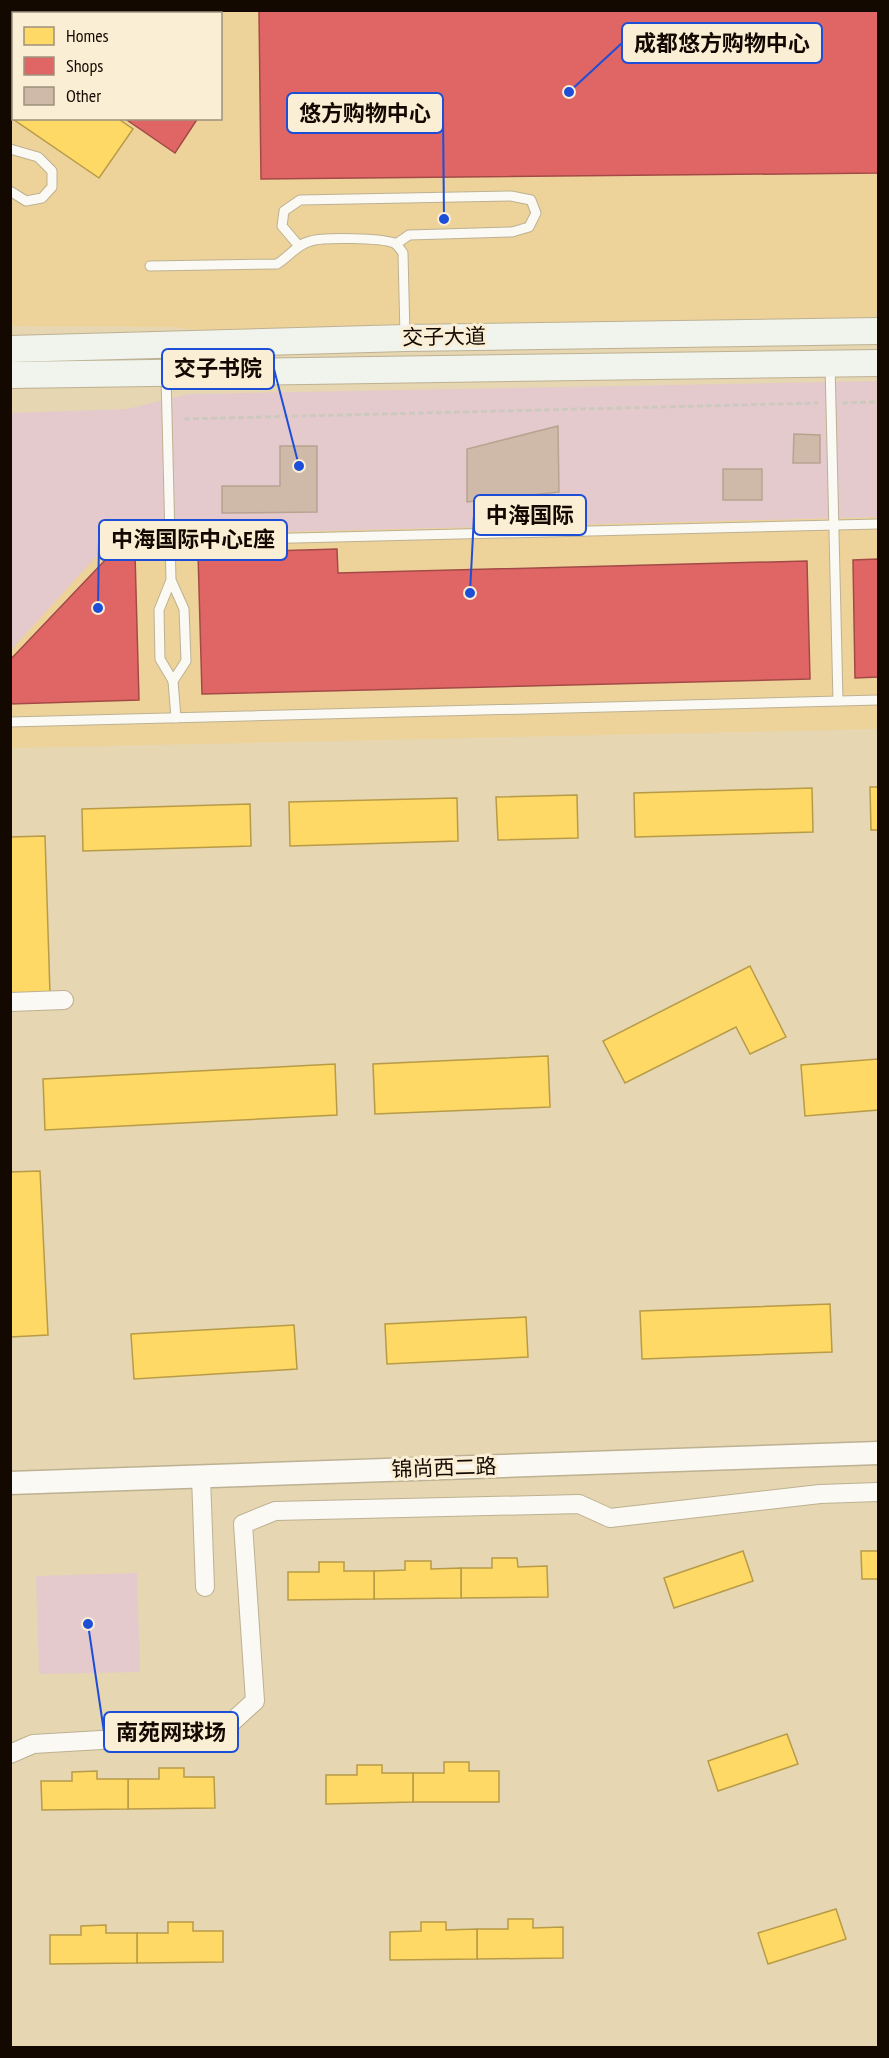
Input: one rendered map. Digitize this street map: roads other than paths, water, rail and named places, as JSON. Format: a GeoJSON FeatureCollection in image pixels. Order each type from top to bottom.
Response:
{"type":"FeatureCollection","features":[{"type":"Feature","properties":{"kind":"main road","name":"交子大道"},"geometry":{"type":"LineString","coordinates":[[10,349],[405,338],[879,331]]}},
{"type":"Feature","properties":{"kind":"main road","name":"交子大道"},"geometry":{"type":"LineString","coordinates":[[10,375],[879,363]]}},
{"type":"Feature","properties":{"kind":"street"},"geometry":{"type":"LineString","coordinates":[[10,1002],[64,1000]]}},
{"type":"Feature","properties":{"kind":"street","name":"锦尚西二路"},"geometry":{"type":"LineString","coordinates":[[10,1483],[879,1453]]}},
{"type":"Feature","properties":{"kind":"street"},"geometry":{"type":"LineString","coordinates":[[201,1477],[205,1587]]}},
{"type":"Feature","properties":{"kind":"street"},"geometry":{"type":"LineString","coordinates":[[10,1754],[33,1744],[220,1733],[255,1701],[243,1524],[274,1511],[579,1504],[610,1518],[820,1494],[879,1492]]}},
{"type":"Feature","properties":{"kind":"lane"},"geometry":{"type":"LineString","coordinates":[[10,149],[38,157],[52,171],[52,187],[42,198],[26,201],[10,191]]}},
{"type":"Feature","properties":{"kind":"lane"},"geometry":{"type":"LineString","coordinates":[[299,246],[282,225],[284,212],[300,200],[511,196],[531,200],[536,213],[529,227],[512,232],[409,235],[396,244]]}},
{"type":"Feature","properties":{"kind":"lane"},"geometry":{"type":"LineString","coordinates":[[150,266],[277,264],[288,258],[299,246],[312,240],[382,239],[396,244],[403,253],[405,338]]}},
{"type":"Feature","properties":{"kind":"lane"},"geometry":{"type":"LineString","coordinates":[[830,364],[838,701]]}},
{"type":"Feature","properties":{"kind":"lane"},"geometry":{"type":"LineString","coordinates":[[166,373],[171,580],[184,609],[186,661],[174,681]]}},
{"type":"Feature","properties":{"kind":"lane"},"geometry":{"type":"LineString","coordinates":[[170,542],[879,524]]}},
{"type":"Feature","properties":{"kind":"lane"},"geometry":{"type":"LineString","coordinates":[[171,580],[159,610],[160,659],[174,681],[176,718]]}},
{"type":"Feature","properties":{"kind":"lane"},"geometry":{"type":"LineString","coordinates":[[10,722],[879,700]]}},
{"type":"Feature","properties":{"kind":"place","name":"成都悠方购物中心"},"geometry":{"type":"Point","coordinates":[569,92]}},
{"type":"Feature","properties":{"kind":"place","name":"悠方购物中心"},"geometry":{"type":"Point","coordinates":[444,219]}},
{"type":"Feature","properties":{"kind":"place","name":"交子书院"},"geometry":{"type":"Point","coordinates":[299,466]}},
{"type":"Feature","properties":{"kind":"place","name":"中海国际"},"geometry":{"type":"Point","coordinates":[470,593]}},
{"type":"Feature","properties":{"kind":"place","name":"中海国际中心E座"},"geometry":{"type":"Point","coordinates":[98,608]}},
{"type":"Feature","properties":{"kind":"place","name":"南苑网球场"},"geometry":{"type":"Point","coordinates":[88,1624]}}]}
